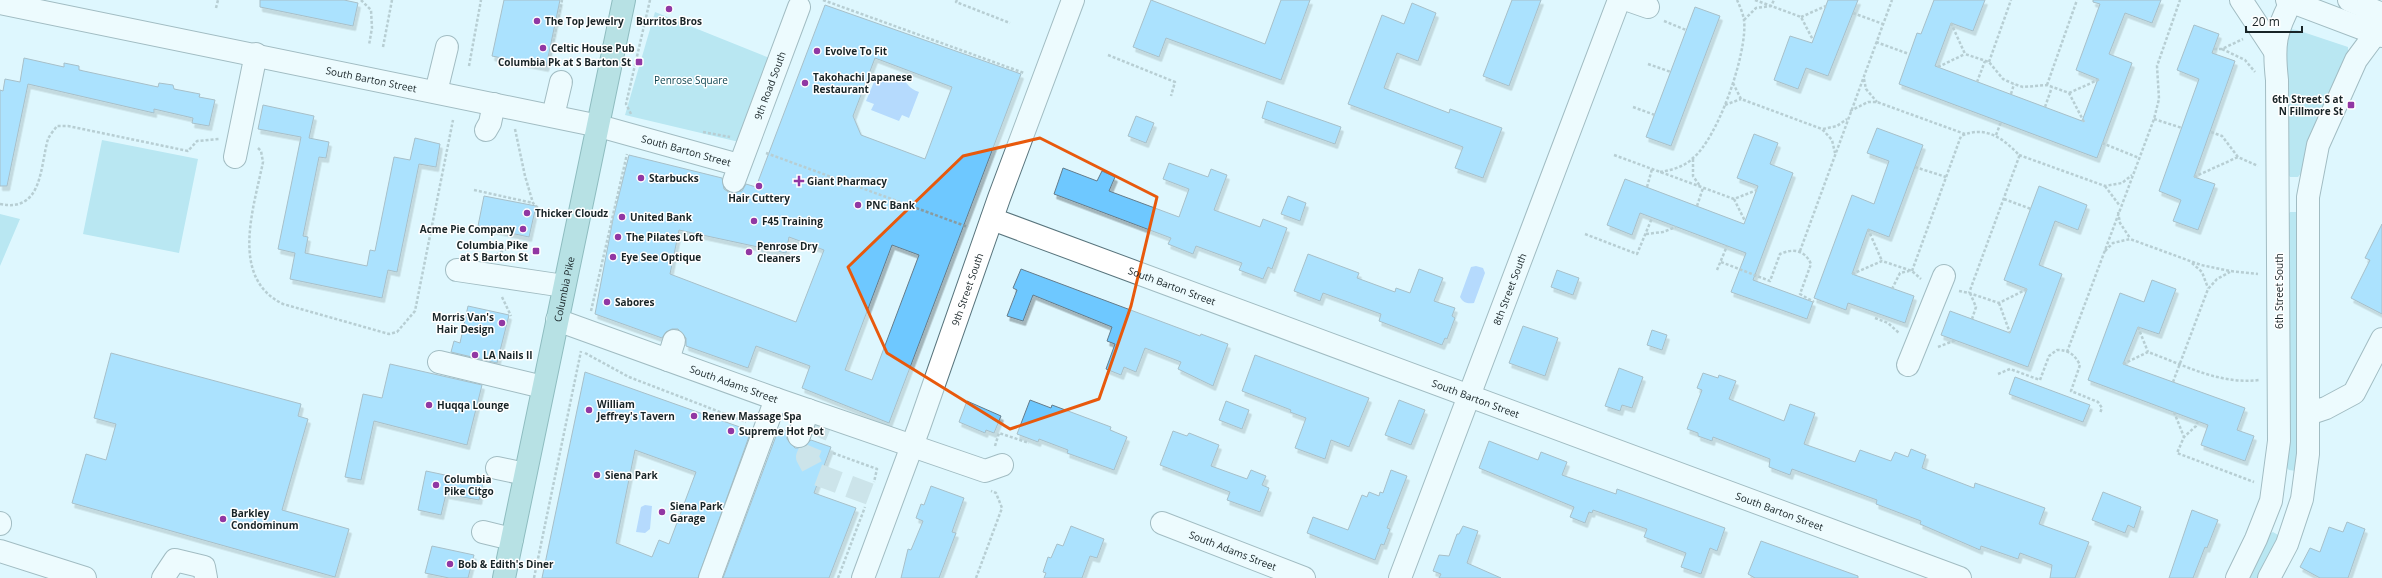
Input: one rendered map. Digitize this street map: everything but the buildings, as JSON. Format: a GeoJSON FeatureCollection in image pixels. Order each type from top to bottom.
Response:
{"type":"FeatureCollection","features":[{"type":"Feature","properties":{"kind":"main road","name":"Columbia Pike"},"geometry":{"type":"LineString","coordinates":[[504,578],[624,0]]}},
{"type":"Feature","properties":{"kind":"street","name":"9th Street South"},"geometry":{"type":"LineString","coordinates":[[863,578],[912,447],[992,219],[1073,0]]}},
{"type":"Feature","properties":{"kind":"street","name":"8th Street South"},"geometry":{"type":"LineString","coordinates":[[1400,578],[1618,0]]}},
{"type":"Feature","properties":{"kind":"street"},"geometry":{"type":"LineString","coordinates":[[1628,0],[1656,14]]}},
{"type":"Feature","properties":{"kind":"street"},"geometry":{"type":"LineString","coordinates":[[2241,0],[2274,50]]}},
{"type":"Feature","properties":{"kind":"street"},"geometry":{"type":"LineString","coordinates":[[2349,0],[2381,27]]}},
{"type":"Feature","properties":{"kind":"street"},"geometry":{"type":"LineString","coordinates":[[2290,1],[2381,27]]}},
{"type":"Feature","properties":{"kind":"street","name":"6th Street South"},"geometry":{"type":"LineString","coordinates":[[2237,578],[2256,540],[2271,501],[2279,441],[2277,80],[2274,50],[2280,22],[2290,1]]}},
{"type":"Feature","properties":{"kind":"street","name":"South Barton Street"},"geometry":{"type":"LineString","coordinates":[[0,3],[256,54],[739,157]]}},
{"type":"Feature","properties":{"kind":"street","name":"9th Road South"},"geometry":{"type":"LineString","coordinates":[[739,157],[799,7]]}},
{"type":"Feature","properties":{"kind":"street"},"geometry":{"type":"LineString","coordinates":[[2269,578],[2287,544],[2302,499],[2308,454],[2308,197],[2318,145],[2356,60],[2381,27]]}},
{"type":"Feature","properties":{"kind":"street"},"geometry":{"type":"LineString","coordinates":[[436,92],[447,47]]}},
{"type":"Feature","properties":{"kind":"street"},"geometry":{"type":"LineString","coordinates":[[237,148],[256,54]]}},
{"type":"Feature","properties":{"kind":"street"},"geometry":{"type":"LineString","coordinates":[[552,116],[554,75]]}},
{"type":"Feature","properties":{"kind":"street"},"geometry":{"type":"LineString","coordinates":[[486,130],[490,123],[494,104]]}},
{"type":"Feature","properties":{"kind":"street"},"geometry":{"type":"LineString","coordinates":[[2278,195],[2308,197]]}},
{"type":"Feature","properties":{"kind":"street","name":"South Barton Street"},"geometry":{"type":"LineString","coordinates":[[992,219],[1960,578]]}},
{"type":"Feature","properties":{"kind":"street"},"geometry":{"type":"LineString","coordinates":[[457,270],[564,286]]}},
{"type":"Feature","properties":{"kind":"street"},"geometry":{"type":"LineString","coordinates":[[1908,365],[1944,276]]}},
{"type":"Feature","properties":{"kind":"street","name":"South Adams Street"},"geometry":{"type":"LineString","coordinates":[[557,320],[671,351],[776,399],[985,471],[997,460]]}},
{"type":"Feature","properties":{"kind":"street"},"geometry":{"type":"LineString","coordinates":[[2308,414],[2326,408],[2354,393],[2382,339]]}},
{"type":"Feature","properties":{"kind":"street"},"geometry":{"type":"LineString","coordinates":[[439,362],[543,387]]}},
{"type":"Feature","properties":{"kind":"street"},"geometry":{"type":"LineString","coordinates":[[710,578],[776,399]]}},
{"type":"Feature","properties":{"kind":"street"},"geometry":{"type":"LineString","coordinates":[[799,436],[808,410]]}},
{"type":"Feature","properties":{"kind":"street"},"geometry":{"type":"LineString","coordinates":[[497,468],[525,474]]}},
{"type":"Feature","properties":{"kind":"street","name":"South Adams Street"},"geometry":{"type":"LineString","coordinates":[[1162,523],[1304,578]]}},
{"type":"Feature","properties":{"kind":"street"},"geometry":{"type":"LineString","coordinates":[[483,532],[512,539]]}},
{"type":"Feature","properties":{"kind":"street"},"geometry":{"type":"LineString","coordinates":[[0,551],[37,571],[85,578]]}},
{"type":"Feature","properties":{"kind":"street"},"geometry":{"type":"LineString","coordinates":[[163,578],[175,560],[204,568],[206,578]]}},
{"type":"Feature","properties":{"kind":"path"},"geometry":{"type":"LineString","coordinates":[[216,8],[218,0]]}},
{"type":"Feature","properties":{"kind":"path"},"geometry":{"type":"LineString","coordinates":[[360,0],[371,10],[372,28],[369,45]]}},
{"type":"Feature","properties":{"kind":"path"},"geometry":{"type":"LineString","coordinates":[[383,47],[392,0]]}},
{"type":"Feature","properties":{"kind":"path"},"geometry":{"type":"LineString","coordinates":[[469,66],[481,0]]}},
{"type":"Feature","properties":{"kind":"path"},"geometry":{"type":"LineString","coordinates":[[554,75],[562,0]]}},
{"type":"Feature","properties":{"kind":"path"},"geometry":{"type":"LineString","coordinates":[[632,116],[626,104],[650,0]]}},
{"type":"Feature","properties":{"kind":"path"},"geometry":{"type":"LineString","coordinates":[[823,0],[1027,74]]}},
{"type":"Feature","properties":{"kind":"path"},"geometry":{"type":"LineString","coordinates":[[957,0],[956,2],[1010,23]]}},
{"type":"Feature","properties":{"kind":"path"},"geometry":{"type":"LineString","coordinates":[[1660,172],[1673,170],[1693,159],[1710,136],[1724,106],[1733,82],[1741,48],[1744,21],[1737,0]]}},
{"type":"Feature","properties":{"kind":"path"},"geometry":{"type":"LineString","coordinates":[[1755,0],[1801,17],[1813,40]]}},
{"type":"Feature","properties":{"kind":"path"},"geometry":{"type":"LineString","coordinates":[[1772,6],[1774,0]]}},
{"type":"Feature","properties":{"kind":"path"},"geometry":{"type":"LineString","coordinates":[[1800,251],[1892,0]]}},
{"type":"Feature","properties":{"kind":"path"},"geometry":{"type":"LineString","coordinates":[[1988,62],[2011,0]]}},
{"type":"Feature","properties":{"kind":"path"},"geometry":{"type":"LineString","coordinates":[[2047,85],[2077,0]]}},
{"type":"Feature","properties":{"kind":"path"},"geometry":{"type":"LineString","coordinates":[[2067,352],[2154,119],[2159,100],[2157,66],[2180,0]]}},
{"type":"Feature","properties":{"kind":"path"},"geometry":{"type":"LineString","coordinates":[[1744,21],[1756,8],[1772,6]]}},
{"type":"Feature","properties":{"kind":"path"},"geometry":{"type":"LineString","coordinates":[[1801,17],[1826,6]]}},
{"type":"Feature","properties":{"kind":"path"},"geometry":{"type":"LineString","coordinates":[[1853,13],[1883,24]]}},
{"type":"Feature","properties":{"kind":"path"},"geometry":{"type":"LineString","coordinates":[[1656,14],[1686,30]]}},
{"type":"Feature","properties":{"kind":"path"},"geometry":{"type":"LineString","coordinates":[[1951,23],[1965,54],[1988,62],[2003,79],[2023,88],[2047,85],[2069,93],[2084,122]]}},
{"type":"Feature","properties":{"kind":"path"},"geometry":{"type":"LineString","coordinates":[[2222,49],[2249,36]]}},
{"type":"Feature","properties":{"kind":"path"},"geometry":{"type":"LineString","coordinates":[[1876,42],[1910,54]]}},
{"type":"Feature","properties":{"kind":"path"},"geometry":{"type":"LineString","coordinates":[[2214,49],[2222,49],[2245,60],[2256,74]]}},
{"type":"Feature","properties":{"kind":"path"},"geometry":{"type":"LineString","coordinates":[[1938,68],[1965,54]]}},
{"type":"Feature","properties":{"kind":"path"},"geometry":{"type":"LineString","coordinates":[[1108,55],[1176,82],[1171,96]]}},
{"type":"Feature","properties":{"kind":"path"},"geometry":{"type":"LineString","coordinates":[[1977,82],[1985,61]]}},
{"type":"Feature","properties":{"kind":"path"},"geometry":{"type":"LineString","coordinates":[[1648,64],[1671,72]]}},
{"type":"Feature","properties":{"kind":"path"},"geometry":{"type":"LineString","coordinates":[[1864,78],[1866,89],[1877,102]]}},
{"type":"Feature","properties":{"kind":"path"},"geometry":{"type":"LineString","coordinates":[[2069,93],[2100,79]]}},
{"type":"Feature","properties":{"kind":"path"},"geometry":{"type":"LineString","coordinates":[[1733,82],[1741,98],[1822,129],[1832,140],[1835,155]]}},
{"type":"Feature","properties":{"kind":"path"},"geometry":{"type":"LineString","coordinates":[[2010,94],[2014,84]]}},
{"type":"Feature","properties":{"kind":"path"},"geometry":{"type":"LineString","coordinates":[[2045,107],[2052,87]]}},
{"type":"Feature","properties":{"kind":"path"},"geometry":{"type":"LineString","coordinates":[[1724,106],[1741,98]]}},
{"type":"Feature","properties":{"kind":"path"},"geometry":{"type":"LineString","coordinates":[[1850,112],[1868,102],[1877,102],[1965,134],[1987,132],[2002,138],[2019,154],[2105,186],[2122,183],[2133,175]]}},
{"type":"Feature","properties":{"kind":"path"},"geometry":{"type":"LineString","coordinates":[[1633,107],[1655,114]]}},
{"type":"Feature","properties":{"kind":"path"},"geometry":{"type":"LineString","coordinates":[[1822,129],[1837,126],[1848,118]]}},
{"type":"Feature","properties":{"kind":"path"},"geometry":{"type":"LineString","coordinates":[[2154,119],[2182,128]]}},
{"type":"Feature","properties":{"kind":"path"},"geometry":{"type":"LineString","coordinates":[[0,204],[9,206],[23,202],[35,192],[42,176],[49,138],[57,126],[68,126],[188,151],[198,141],[214,138],[237,148],[248,139],[261,152],[263,162],[248,240],[251,262],[259,283],[270,298],[283,304],[331,319],[389,334],[397,332],[415,311],[453,120]]}},
{"type":"Feature","properties":{"kind":"path"},"geometry":{"type":"LineString","coordinates":[[1996,135],[2001,122]]}},
{"type":"Feature","properties":{"kind":"path"},"geometry":{"type":"LineString","coordinates":[[515,128],[525,176],[533,203],[548,218]]}},
{"type":"Feature","properties":{"kind":"path"},"geometry":{"type":"LineString","coordinates":[[701,132],[730,137],[739,157],[968,228]]}},
{"type":"Feature","properties":{"kind":"path"},"geometry":{"type":"LineString","coordinates":[[2211,132],[2222,136],[2238,157],[2260,166]]}},
{"type":"Feature","properties":{"kind":"path"},"geometry":{"type":"LineString","coordinates":[[1912,270],[1961,136],[1965,134]]}},
{"type":"Feature","properties":{"kind":"path"},"geometry":{"type":"LineString","coordinates":[[2102,143],[2139,158]]}},
{"type":"Feature","properties":{"kind":"path"},"geometry":{"type":"LineString","coordinates":[[590,314],[629,148]]}},
{"type":"Feature","properties":{"kind":"path"},"geometry":{"type":"LineString","coordinates":[[1972,319],[1976,307],[1970,293],[2019,154]]}},
{"type":"Feature","properties":{"kind":"path"},"geometry":{"type":"LineString","coordinates":[[1614,155],[1734,199],[1757,190]]}},
{"type":"Feature","properties":{"kind":"path"},"geometry":{"type":"LineString","coordinates":[[2194,177],[2238,157]]}},
{"type":"Feature","properties":{"kind":"path"},"geometry":{"type":"LineString","coordinates":[[1693,159],[1693,176],[1702,187]]}},
{"type":"Feature","properties":{"kind":"path"},"geometry":{"type":"LineString","coordinates":[[1915,167],[1946,177]]}},
{"type":"Feature","properties":{"kind":"path"},"geometry":{"type":"LineString","coordinates":[[1647,187],[1652,170]]}},
{"type":"Feature","properties":{"kind":"path"},"geometry":{"type":"LineString","coordinates":[[2105,186],[2120,207]]}},
{"type":"Feature","properties":{"kind":"path"},"geometry":{"type":"LineString","coordinates":[[1697,206],[1702,187]]}},
{"type":"Feature","properties":{"kind":"path"},"geometry":{"type":"LineString","coordinates":[[474,190],[533,203]]}},
{"type":"Feature","properties":{"kind":"path"},"geometry":{"type":"LineString","coordinates":[[1734,199],[1745,221]]}},
{"type":"Feature","properties":{"kind":"path"},"geometry":{"type":"LineString","coordinates":[[2004,199],[2031,209]]}},
{"type":"Feature","properties":{"kind":"path"},"geometry":{"type":"LineString","coordinates":[[2118,212],[2120,223],[2130,239]]}},
{"type":"Feature","properties":{"kind":"path"},"geometry":{"type":"LineString","coordinates":[[1584,234],[1637,254],[1652,218]]}},
{"type":"Feature","properties":{"kind":"path"},"geometry":{"type":"LineString","coordinates":[[1646,234],[1657,234],[1676,227]]}},
{"type":"Feature","properties":{"kind":"path"},"geometry":{"type":"LineString","coordinates":[[1868,229],[1882,261]]}},
{"type":"Feature","properties":{"kind":"path"},"geometry":{"type":"LineString","coordinates":[[2103,253],[2113,243],[2130,239],[2191,261],[2230,272],[2261,274]]}},
{"type":"Feature","properties":{"kind":"path"},"geometry":{"type":"LineString","coordinates":[[1717,270],[1727,246]]}},
{"type":"Feature","properties":{"kind":"path"},"geometry":{"type":"LineString","coordinates":[[1721,262],[1770,281],[1780,254],[1790,251],[1800,251],[1805,254],[1811,264],[1800,294],[1814,302]]}},
{"type":"Feature","properties":{"kind":"path"},"geometry":{"type":"LineString","coordinates":[[1852,274],[1882,261],[1912,270]]}},
{"type":"Feature","properties":{"kind":"path"},"geometry":{"type":"LineString","coordinates":[[2191,261],[2202,272],[2208,289]]}},
{"type":"Feature","properties":{"kind":"path"},"geometry":{"type":"LineString","coordinates":[[1892,289],[1900,273],[1912,270]]}},
{"type":"Feature","properties":{"kind":"path"},"geometry":{"type":"LineString","coordinates":[[2173,382],[2208,289],[2211,284],[2230,272]]}},
{"type":"Feature","properties":{"kind":"path"},"geometry":{"type":"LineString","coordinates":[[1999,304],[2027,289]]}},
{"type":"Feature","properties":{"kind":"path"},"geometry":{"type":"LineString","coordinates":[[1970,293],[1999,304],[2010,333]]}},
{"type":"Feature","properties":{"kind":"path"},"geometry":{"type":"LineString","coordinates":[[1875,318],[1888,323],[1918,341],[1956,340]]}},
{"type":"Feature","properties":{"kind":"path"},"geometry":{"type":"LineString","coordinates":[[2138,326],[2148,352]]}},
{"type":"Feature","properties":{"kind":"path"},"geometry":{"type":"LineString","coordinates":[[534,578],[580,350],[628,377],[749,424]]}},
{"type":"Feature","properties":{"kind":"path"},"geometry":{"type":"LineString","coordinates":[[1998,374],[2010,369],[2040,380],[2049,356],[2057,350],[2067,352],[2076,357],[2080,365],[2071,391],[2098,402],[2102,408],[2100,413]]}},
{"type":"Feature","properties":{"kind":"path"},"geometry":{"type":"LineString","coordinates":[[2123,364],[2148,352],[2224,380],[2242,382],[2262,380]]}},
{"type":"Feature","properties":{"kind":"path"},"geometry":{"type":"LineString","coordinates":[[2174,412],[2184,437]]}},
{"type":"Feature","properties":{"kind":"path"},"geometry":{"type":"LineString","coordinates":[[2198,421],[2196,426],[2184,437],[2177,454],[2255,483]]}},
{"type":"Feature","properties":{"kind":"path"},"geometry":{"type":"LineString","coordinates":[[997,460],[1000,433],[1029,443]]}},
{"type":"Feature","properties":{"kind":"path"},"geometry":{"type":"LineString","coordinates":[[833,453],[877,469],[874,482]]}},
{"type":"Feature","properties":{"kind":"path"},"geometry":{"type":"LineString","coordinates":[[976,578],[1002,508],[996,493],[989,491]]}},
{"type":"Feature","properties":{"kind":"path"},"geometry":{"type":"LineString","coordinates":[[838,578],[865,507]]}},
{"type":"Feature","properties":{"kind":"highlighted area"},"geometry":{"type":"Polygon","coordinates":[[[1040,138],[1157,197],[1131,306],[1099,399],[1010,429],[887,353],[848,267],[963,156],[1040,138]]]}},
{"type":"Feature","properties":{"kind":"green space","name":"Penrose Square"},"geometry":{"type":"Polygon","coordinates":[[[655,12],[772,59],[739,142],[625,115],[655,12]]]}},
{"type":"Feature","properties":{"kind":"green space"},"geometry":{"type":"Polygon","coordinates":[[[2288,29],[2297,30],[2348,47],[2348,55],[2303,171],[2298,177],[2290,177],[2286,171],[2285,33],[2288,29]]]}},
{"type":"Feature","properties":{"kind":"green space"},"geometry":{"type":"Polygon","coordinates":[[[102,140],[198,159],[179,253],[83,234],[102,140]]]}},
{"type":"Feature","properties":{"kind":"green space"},"geometry":{"type":"Polygon","coordinates":[[[2290,212],[2296,212],[2300,218],[2301,427],[2296,471],[2289,470],[2285,466],[2286,217],[2290,212]]]}},
{"type":"Feature","properties":{"kind":"green space"},"geometry":{"type":"Polygon","coordinates":[[[0,214],[20,219],[0,266],[0,214]]]}},
{"type":"Feature","properties":{"kind":"green space"},"geometry":{"type":"Polygon","coordinates":[[[2273,532],[2278,535],[2279,541],[2260,578],[2245,578],[2267,535],[2273,532]]]}},
{"type":"Feature","properties":{"kind":"water"},"geometry":{"type":"Polygon","coordinates":[[[876,77],[883,79],[901,79],[912,89],[919,92],[909,118],[902,115],[899,121],[871,110],[874,104],[866,101],[876,77]]]}},
{"type":"Feature","properties":{"kind":"water"},"geometry":{"type":"Polygon","coordinates":[[[1476,266],[1483,268],[1485,273],[1474,303],[1464,302],[1460,297],[1471,267],[1476,266]]]}},
{"type":"Feature","properties":{"kind":"water"},"geometry":{"type":"Polygon","coordinates":[[[645,505],[652,506],[650,529],[645,533],[636,532],[641,507],[645,505]]]}},
{"type":"Feature","properties":{"kind":"tunnel"},"geometry":{"type":"LineString","coordinates":[[824,416],[807,457],[816,474],[891,502]]}},
{"type":"Feature","properties":{"kind":"place","name":"Burritos Bros"},"geometry":{"type":"Point","coordinates":[669,9]}},
{"type":"Feature","properties":{"kind":"place","name":"The Top Jewelry"},"geometry":{"type":"Point","coordinates":[537,21]}},
{"type":"Feature","properties":{"kind":"place","name":"Celtic House Pub"},"geometry":{"type":"Point","coordinates":[543,48]}},
{"type":"Feature","properties":{"kind":"place","name":"Evolve To Fit"},"geometry":{"type":"Point","coordinates":[817,51]}},
{"type":"Feature","properties":{"kind":"place","name":"Columbia Pk at S Barton St"},"geometry":{"type":"Point","coordinates":[639,62]}},
{"type":"Feature","properties":{"kind":"place","name":"Takohachi Japanese Restaurant"},"geometry":{"type":"Point","coordinates":[805,83]}},
{"type":"Feature","properties":{"kind":"place","name":"6th Street S at N Fillmore St"},"geometry":{"type":"Point","coordinates":[2351,105]}},
{"type":"Feature","properties":{"kind":"place","name":"Starbucks"},"geometry":{"type":"Point","coordinates":[641,178]}},
{"type":"Feature","properties":{"kind":"place","name":"Giant Pharmacy"},"geometry":{"type":"Point","coordinates":[799,181]}},
{"type":"Feature","properties":{"kind":"place","name":"Hair Cuttery"},"geometry":{"type":"Point","coordinates":[759,186]}},
{"type":"Feature","properties":{"kind":"place","name":"PNC Bank"},"geometry":{"type":"Point","coordinates":[858,205]}},
{"type":"Feature","properties":{"kind":"place","name":"Thicker Cloudz"},"geometry":{"type":"Point","coordinates":[527,213]}},
{"type":"Feature","properties":{"kind":"place","name":"United Bank"},"geometry":{"type":"Point","coordinates":[622,217]}},
{"type":"Feature","properties":{"kind":"place","name":"F45 Training"},"geometry":{"type":"Point","coordinates":[754,221]}},
{"type":"Feature","properties":{"kind":"place","name":"Acme Pie Company"},"geometry":{"type":"Point","coordinates":[523,229]}},
{"type":"Feature","properties":{"kind":"place","name":"The Pilates Loft"},"geometry":{"type":"Point","coordinates":[618,237]}},
{"type":"Feature","properties":{"kind":"place","name":"Columbia Pike at S Barton St"},"geometry":{"type":"Point","coordinates":[536,251]}},
{"type":"Feature","properties":{"kind":"place","name":"Penrose Dry Cleaners"},"geometry":{"type":"Point","coordinates":[749,252]}},
{"type":"Feature","properties":{"kind":"place","name":"Eye See Optique"},"geometry":{"type":"Point","coordinates":[613,257]}},
{"type":"Feature","properties":{"kind":"place","name":"Sabores"},"geometry":{"type":"Point","coordinates":[607,302]}},
{"type":"Feature","properties":{"kind":"place","name":"Morris Van's Hair Design"},"geometry":{"type":"Point","coordinates":[502,323]}},
{"type":"Feature","properties":{"kind":"place","name":"LA Nails II"},"geometry":{"type":"Point","coordinates":[475,355]}},
{"type":"Feature","properties":{"kind":"place","name":"Huqqa Lounge"},"geometry":{"type":"Point","coordinates":[429,405]}},
{"type":"Feature","properties":{"kind":"place","name":"William Jeffrey's Tavern"},"geometry":{"type":"Point","coordinates":[589,410]}},
{"type":"Feature","properties":{"kind":"place","name":"Renew Massage Spa"},"geometry":{"type":"Point","coordinates":[694,416]}},
{"type":"Feature","properties":{"kind":"place","name":"Supreme Hot Pot"},"geometry":{"type":"Point","coordinates":[731,431]}},
{"type":"Feature","properties":{"kind":"place","name":"Siena Park"},"geometry":{"type":"Point","coordinates":[597,475]}},
{"type":"Feature","properties":{"kind":"place","name":"Columbia Pike Citgo"},"geometry":{"type":"Point","coordinates":[436,485]}},
{"type":"Feature","properties":{"kind":"place","name":"Siena Park Garage"},"geometry":{"type":"Point","coordinates":[662,512]}},
{"type":"Feature","properties":{"kind":"place","name":"Barkley Condominum"},"geometry":{"type":"Point","coordinates":[223,519]}},
{"type":"Feature","properties":{"kind":"place","name":"Bob & Edith's Diner"},"geometry":{"type":"Point","coordinates":[450,564]}}]}
